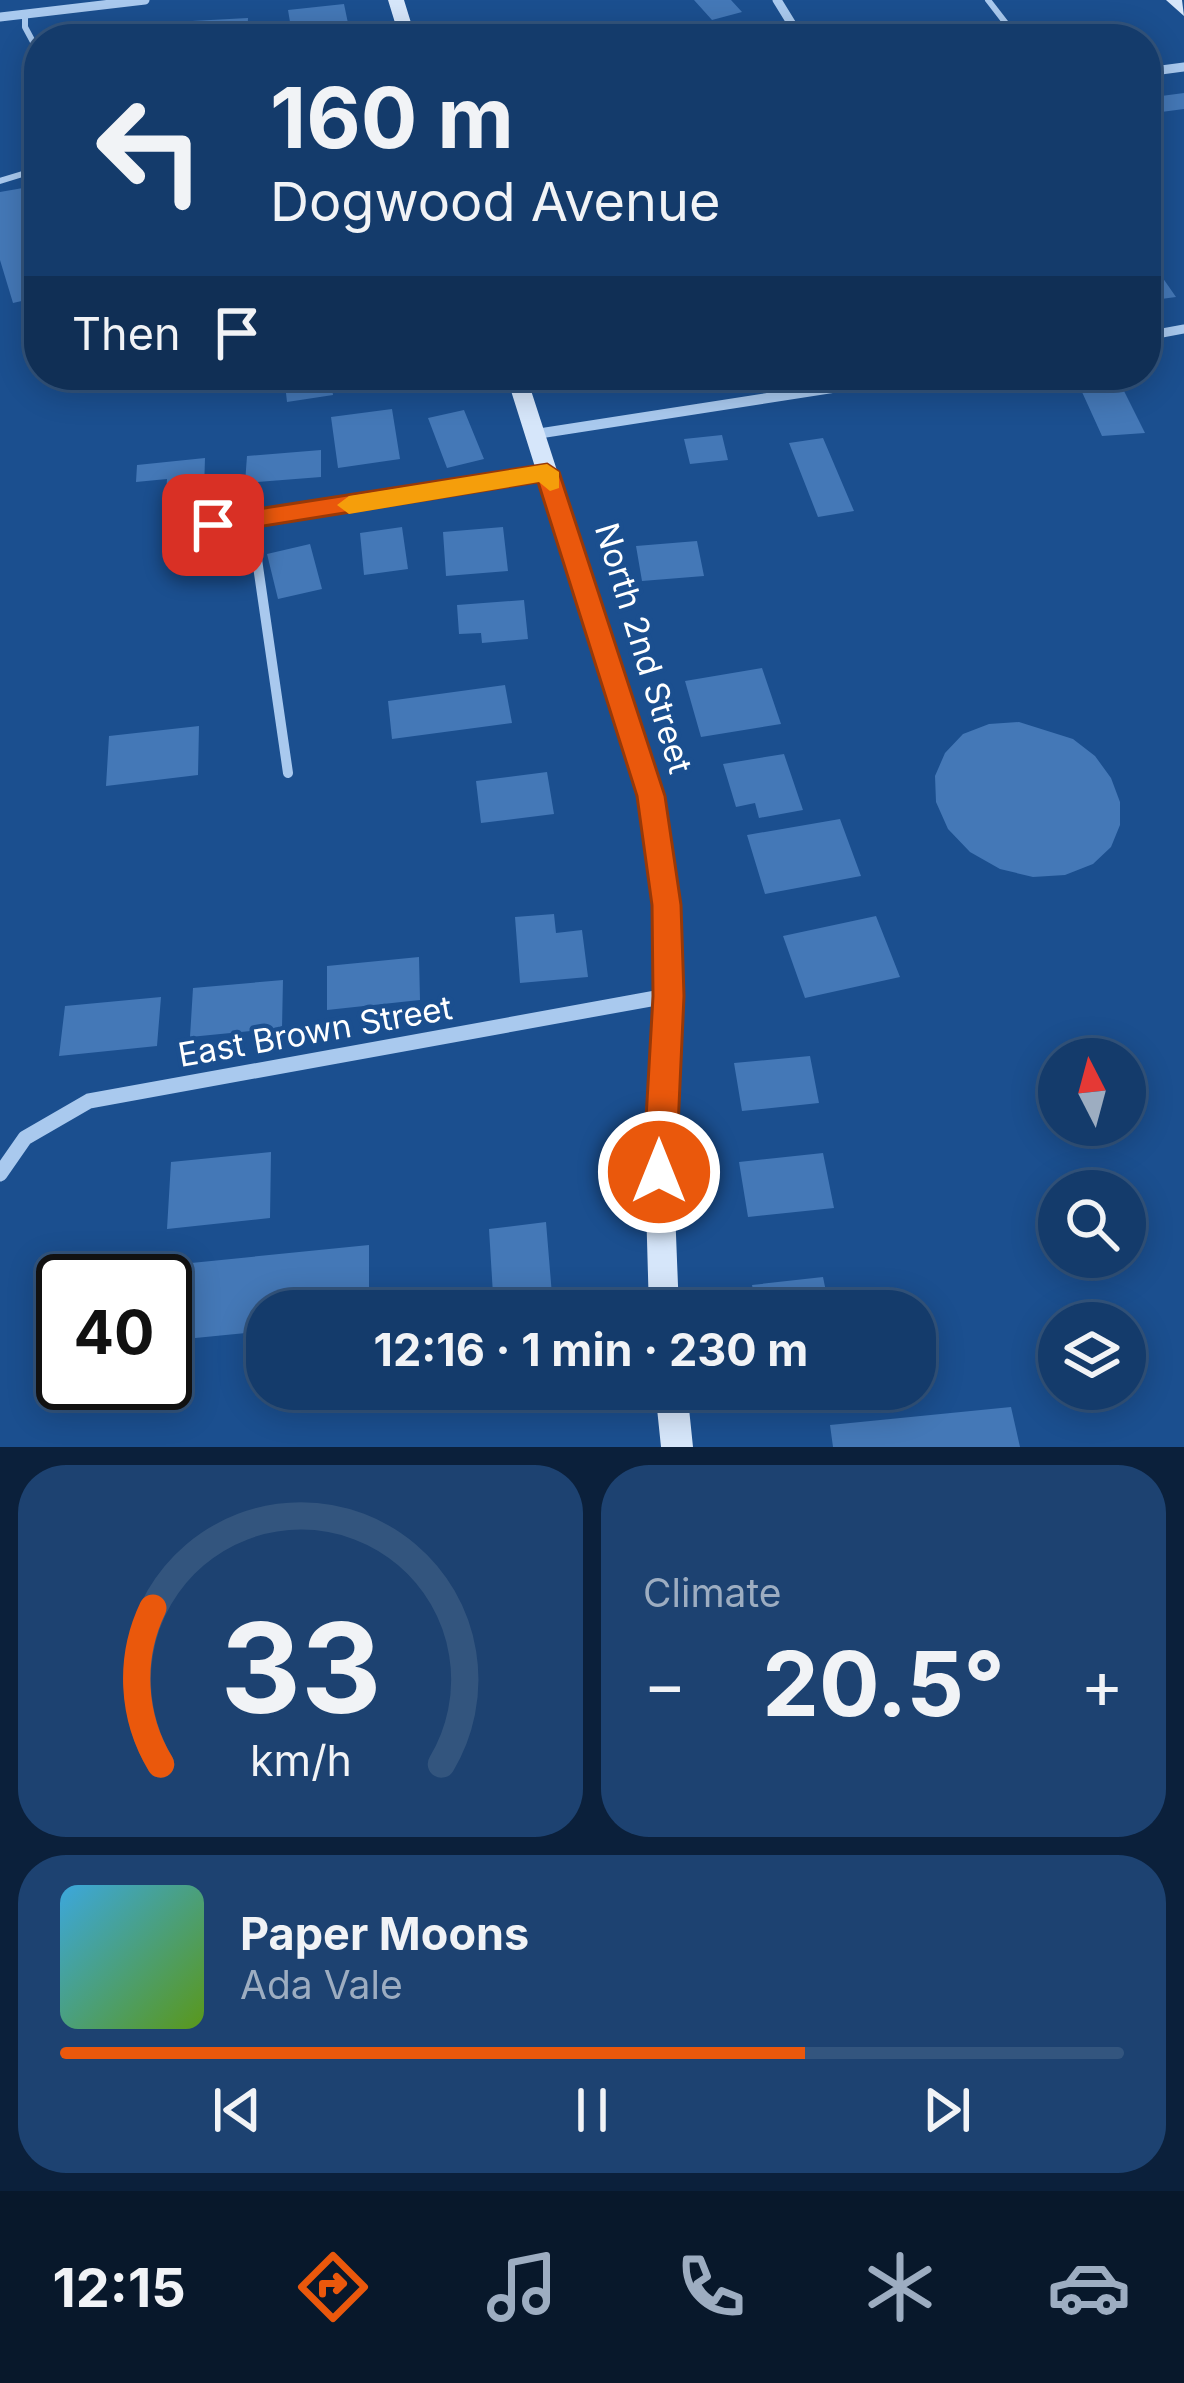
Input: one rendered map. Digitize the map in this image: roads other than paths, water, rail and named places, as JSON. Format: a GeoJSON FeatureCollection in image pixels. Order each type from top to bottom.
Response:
{"type":"FeatureCollection","features":[{"type":"Feature","properties":{"kind":"street"},"geometry":{"type":"LineString","coordinates":[[0,16],[145,0]]}},
{"type":"Feature","properties":{"kind":"street"},"geometry":{"type":"LineString","coordinates":[[1174,0],[1184,11]]}},
{"type":"Feature","properties":{"kind":"street","name":"North 2nd Street"},"geometry":{"type":"LineString","coordinates":[[521,390],[651,796],[667,905],[668,996],[658,1133],[663,1290]]}},
{"type":"Feature","properties":{"kind":"street"},"geometry":{"type":"LineString","coordinates":[[536,434],[819,390]]}},
{"type":"Feature","properties":{"kind":"street"},"geometry":{"type":"LineString","coordinates":[[175,532],[547,472]]}},
{"type":"Feature","properties":{"kind":"street"},"geometry":{"type":"LineString","coordinates":[[251,518],[288,773]]}},
{"type":"Feature","properties":{"kind":"street","name":"East Brown Street"},"geometry":{"type":"LineString","coordinates":[[0,1174],[25,1137],[53,1117],[89,1101],[668,996]]}},
{"type":"Feature","properties":{"kind":"street"},"geometry":{"type":"LineString","coordinates":[[673,1410],[676,1447]]}},
{"type":"Feature","properties":{"kind":"lane"},"geometry":{"type":"LineString","coordinates":[[988,0],[1006,24]]}},
{"type":"Feature","properties":{"kind":"lane"},"geometry":{"type":"LineString","coordinates":[[25,14],[25,24]]}}]}
